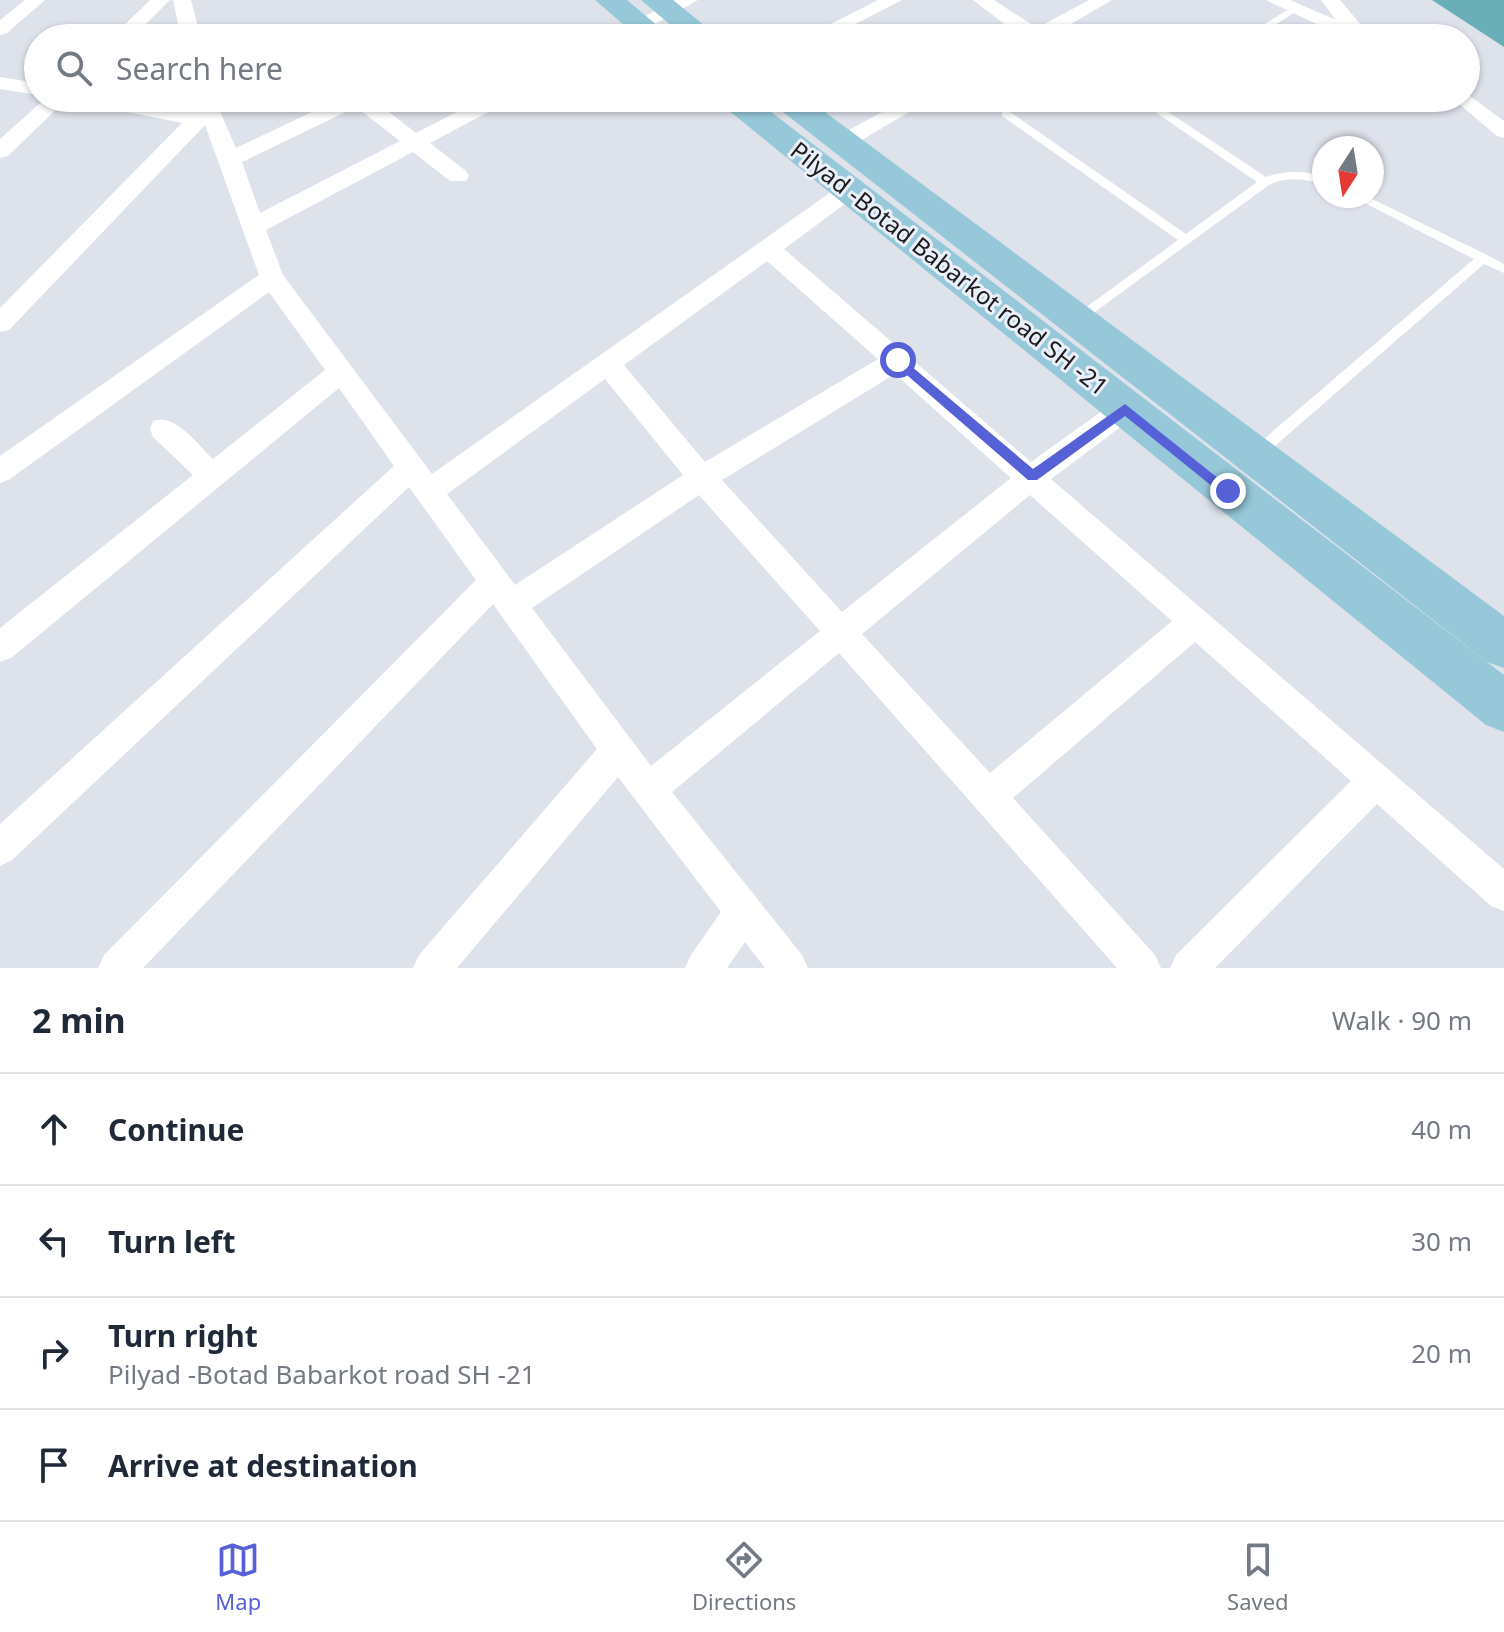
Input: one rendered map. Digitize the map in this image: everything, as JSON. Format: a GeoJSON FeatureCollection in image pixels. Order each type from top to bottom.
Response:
{"type":"FeatureCollection","features":[{"type":"Feature","properties":{"kind":"main road"},"geometry":{"type":"LineString","coordinates":[[609,0],[654,18]]}},
{"type":"Feature","properties":{"kind":"main road","name":"Pilyad -Botad Babarkot road SH -21"},"geometry":{"type":"LineString","coordinates":[[751,112],[1504,707]]}},
{"type":"Feature","properties":{"kind":"main road","name":"Pilyad -Botad Babarkot road SH -21"},"geometry":{"type":"LineString","coordinates":[[803,112],[1504,645]]}},
{"type":"Feature","properties":{"kind":"street"},"geometry":{"type":"LineString","coordinates":[[0,29],[8,14],[36,0]]}},
{"type":"Feature","properties":{"kind":"street"},"geometry":{"type":"LineString","coordinates":[[136,24],[161,0]]}},
{"type":"Feature","properties":{"kind":"street"},"geometry":{"type":"LineString","coordinates":[[182,0],[188,24]]}},
{"type":"Feature","properties":{"kind":"street"},"geometry":{"type":"LineString","coordinates":[[842,24],[893,0]]}},
{"type":"Feature","properties":{"kind":"street"},"geometry":{"type":"LineString","coordinates":[[982,0],[1021,24]]}},
{"type":"Feature","properties":{"kind":"street"},"geometry":{"type":"LineString","coordinates":[[1062,24],[1103,0]]}},
{"type":"Feature","properties":{"kind":"street"},"geometry":{"type":"LineString","coordinates":[[1275,0],[1328,24]]}},
{"type":"Feature","properties":{"kind":"street"},"geometry":{"type":"LineString","coordinates":[[1330,0],[1350,24]]}},
{"type":"Feature","properties":{"kind":"street"},"geometry":{"type":"LineString","coordinates":[[0,83],[24,87]]}},
{"type":"Feature","properties":{"kind":"street"},"geometry":{"type":"LineString","coordinates":[[1,149],[42,112]]}},
{"type":"Feature","properties":{"kind":"street"},"geometry":{"type":"LineString","coordinates":[[0,323],[200,112]]}},
{"type":"Feature","properties":{"kind":"street"},"geometry":{"type":"LineString","coordinates":[[205,112],[230,159],[272,278],[648,790],[789,968]]}},
{"type":"Feature","properties":{"kind":"street"},"geometry":{"type":"LineString","coordinates":[[230,159],[329,112]]}},
{"type":"Feature","properties":{"kind":"street"},"geometry":{"type":"LineString","coordinates":[[375,112],[458,176]]}},
{"type":"Feature","properties":{"kind":"street"},"geometry":{"type":"LineString","coordinates":[[255,226],[474,112]]}},
{"type":"Feature","properties":{"kind":"street"},"geometry":{"type":"LineString","coordinates":[[843,142],[898,112]]}},
{"type":"Feature","properties":{"kind":"street"},"geometry":{"type":"LineString","coordinates":[[1480,112],[1504,131]]}},
{"type":"Feature","properties":{"kind":"street"},"geometry":{"type":"LineString","coordinates":[[0,848],[421,479],[607,363],[849,190]]}},
{"type":"Feature","properties":{"kind":"street"},"geometry":{"type":"LineString","coordinates":[[768,248],[1504,893]]}},
{"type":"Feature","properties":{"kind":"street"},"geometry":{"type":"LineString","coordinates":[[0,471],[272,278]]}},
{"type":"Feature","properties":{"kind":"street"},"geometry":{"type":"LineString","coordinates":[[117,968],[504,592],[898,360]]}},
{"type":"Feature","properties":{"kind":"street"},"geometry":{"type":"LineString","coordinates":[[607,363],[702,478],[1142,968]]}},
{"type":"Feature","properties":{"kind":"street"},"geometry":{"type":"LineString","coordinates":[[0,647],[342,371]]}},
{"type":"Feature","properties":{"kind":"street"},"geometry":{"type":"LineString","coordinates":[[648,790],[1032,477],[1125,409]]}},
{"type":"Feature","properties":{"kind":"street"},"geometry":{"type":"LineString","coordinates":[[163,429],[212,476]]}},
{"type":"Feature","properties":{"kind":"street"},"geometry":{"type":"LineString","coordinates":[[988,797],[1196,621]]}},
{"type":"Feature","properties":{"kind":"street"},"geometry":{"type":"LineString","coordinates":[[432,968],[619,749]]}},
{"type":"Feature","properties":{"kind":"street"},"geometry":{"type":"LineString","coordinates":[[1189,968],[1376,780]]}},
{"type":"Feature","properties":{"kind":"street"},"geometry":{"type":"LineString","coordinates":[[704,968],[744,911]]}},
{"type":"Feature","properties":{"kind":"lane"},"geometry":{"type":"LineString","coordinates":[[1270,24],[1294,10]]}},
{"type":"Feature","properties":{"kind":"lane"},"geometry":{"type":"LineString","coordinates":[[1162,112],[1265,182]]}},
{"type":"Feature","properties":{"kind":"lane"},"geometry":{"type":"LineString","coordinates":[[1006,114],[1186,240]]}},
{"type":"Feature","properties":{"kind":"lane"},"geometry":{"type":"LineString","coordinates":[[1077,320],[1265,182],[1281,174],[1312,177]]}},
{"type":"Feature","properties":{"kind":"lane"},"geometry":{"type":"LineString","coordinates":[[1381,208],[1504,269]]}},
{"type":"Feature","properties":{"kind":"lane"},"geometry":{"type":"LineString","coordinates":[[1255,455],[1483,258]]}},
{"type":"Feature","properties":{"kind":"water"},"geometry":{"type":"Polygon","coordinates":[[[1432,0],[1504,0],[1504,47],[1480,31],[1480,24],[1469,24],[1432,0]]]}},
{"type":"Feature","properties":{"kind":"route"},"geometry":{"type":"LineString","coordinates":[[898,360],[1032,477],[1125,409],[1228,491]]}}]}
